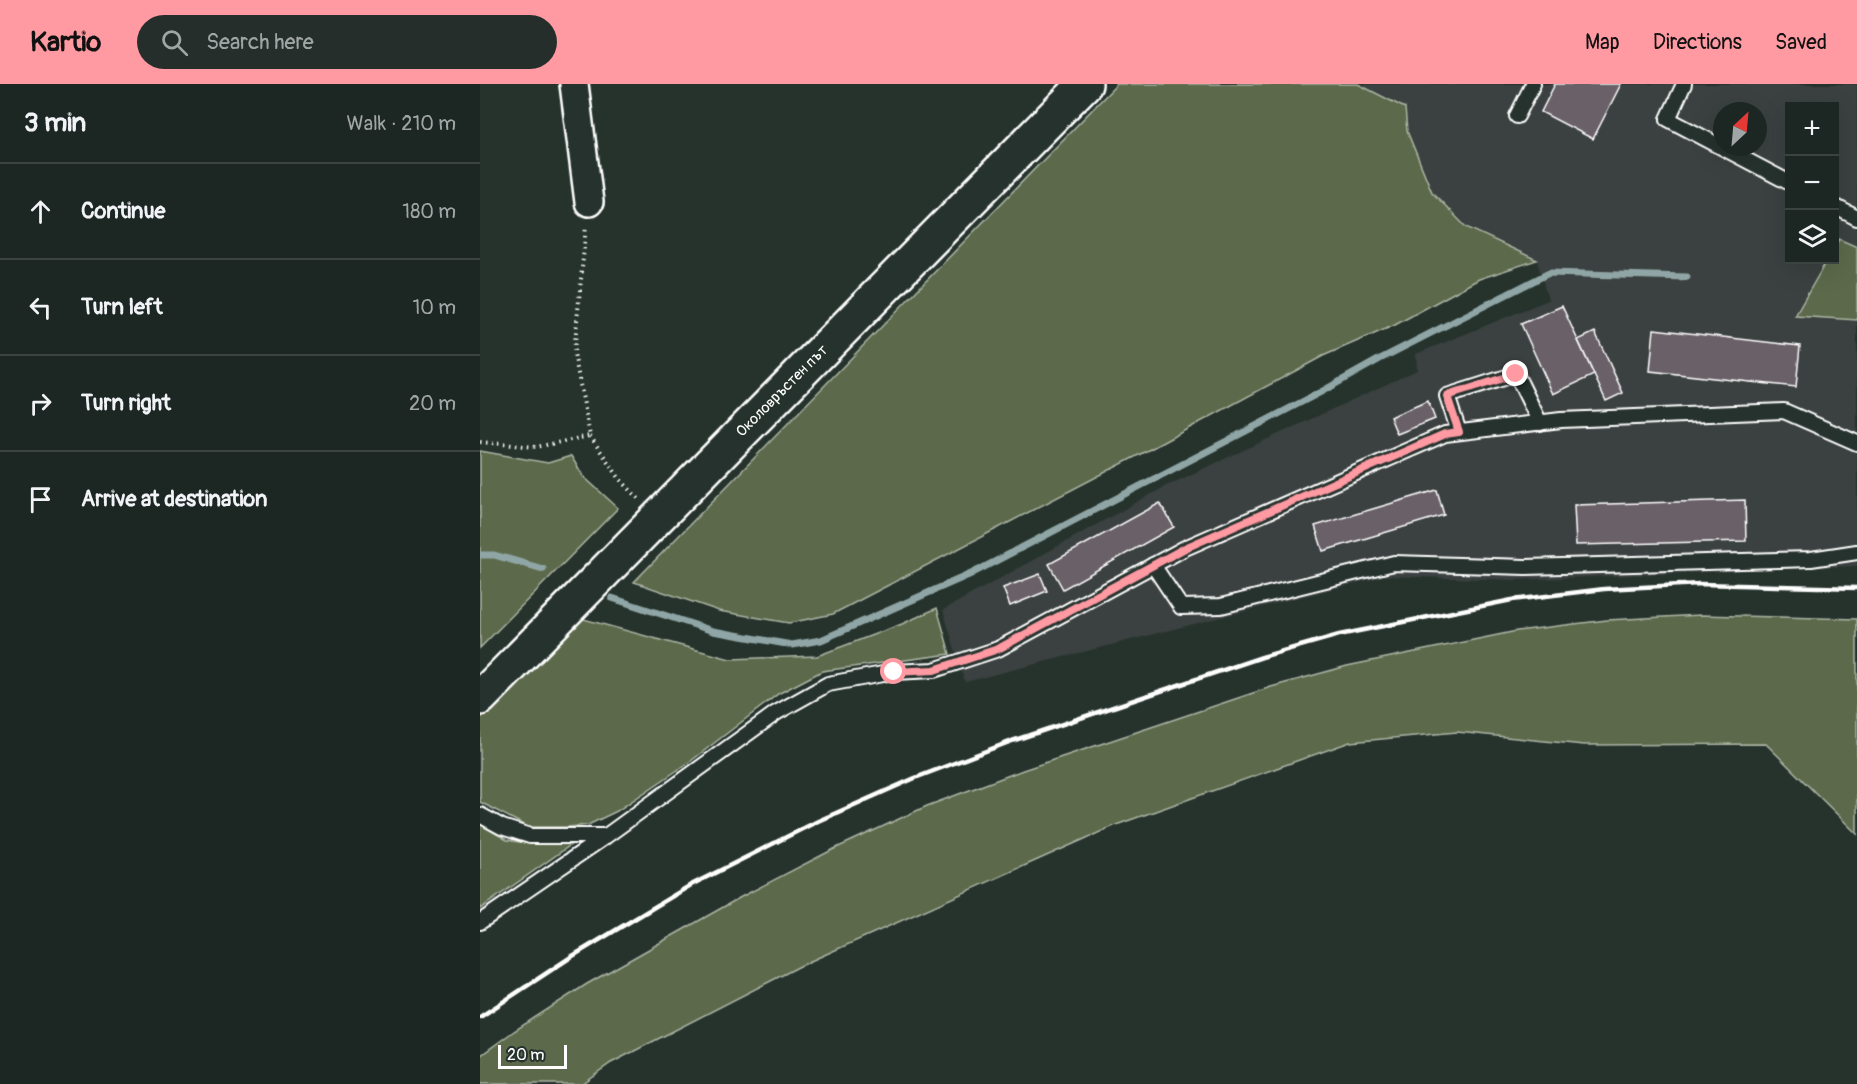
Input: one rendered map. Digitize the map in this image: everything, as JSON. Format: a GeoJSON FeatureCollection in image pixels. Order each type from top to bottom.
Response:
{"type":"FeatureCollection","features":[{"type":"Feature","properties":{"kind":"main road","name":"Околовръстен път"},"geometry":{"type":"LineString","coordinates":[[480,698],[1085,84]]}},
{"type":"Feature","properties":{"kind":"street"},"geometry":{"type":"LineString","coordinates":[[574,84],[589,202]]}},
{"type":"Feature","properties":{"kind":"lane"},"geometry":{"type":"LineString","coordinates":[[1684,84],[1668,119],[1785,180]]}},
{"type":"Feature","properties":{"kind":"lane"},"geometry":{"type":"LineString","coordinates":[[1517,116],[1529,85]]}},
{"type":"Feature","properties":{"kind":"lane"},"geometry":{"type":"LineString","coordinates":[[1839,209],[1857,218]]}},
{"type":"Feature","properties":{"kind":"lane"},"geometry":{"type":"LineString","coordinates":[[1459,432],[1447,396],[1516,374],[1540,423]]}},
{"type":"Feature","properties":{"kind":"lane"},"geometry":{"type":"LineString","coordinates":[[480,922],[606,836],[776,713],[828,684],[894,672],[934,670],[998,649],[1185,548],[1445,434],[1540,423],[1784,411],[1857,443]]}},
{"type":"Feature","properties":{"kind":"lane"},"geometry":{"type":"LineString","coordinates":[[1153,565],[1181,607],[1221,606],[1394,563],[1526,567],[1811,559],[1857,552]]}},
{"type":"Feature","properties":{"kind":"lane"},"geometry":{"type":"LineString","coordinates":[[480,814],[502,827],[530,836],[606,836]]}},
{"type":"Feature","properties":{"kind":"path"},"geometry":{"type":"LineString","coordinates":[[589,202],[573,353],[590,436],[620,479],[658,517]]}},
{"type":"Feature","properties":{"kind":"path"},"geometry":{"type":"LineString","coordinates":[[480,442],[536,447],[590,436]]}},
{"type":"Feature","properties":{"kind":"shaded area"},"geometry":{"type":"Polygon","coordinates":[[[1358,84],[1857,84],[1857,566],[1516,580],[1384,576],[965,682],[943,610],[1166,486],[1417,370],[1416,354],[1548,300],[1537,260],[1466,227],[1432,192],[1407,131],[1405,108],[1358,84]]]}},
{"type":"Feature","properties":{"kind":"green space"},"geometry":{"type":"Polygon","coordinates":[[[1117,84],[1358,84],[1405,108],[1407,131],[1432,192],[1466,227],[1537,260],[1479,279],[1395,325],[1323,356],[833,614],[789,623],[719,611],[634,582],[1117,84]]]}},
{"type":"Feature","properties":{"kind":"green space"},"geometry":{"type":"Polygon","coordinates":[[[1839,239],[1857,247],[1857,320],[1795,316],[1825,264],[1839,264],[1839,239]]]}},
{"type":"Feature","properties":{"kind":"green space"},"geometry":{"type":"Polygon","coordinates":[[[480,451],[548,463],[571,456],[583,476],[618,508],[480,648],[480,451]]]}},
{"type":"Feature","properties":{"kind":"green space"},"geometry":{"type":"Polygon","coordinates":[[[937,608],[950,654],[822,671],[778,694],[691,761],[617,811],[588,825],[528,827],[480,802],[480,719],[580,618],[730,659],[817,656],[902,624],[937,608]]]}},
{"type":"Feature","properties":{"kind":"green space"},"geometry":{"type":"Polygon","coordinates":[[[1701,615],[1857,619],[1857,834],[1766,744],[1584,745],[1457,732],[1350,742],[1116,825],[804,964],[611,1063],[581,1084],[480,1084],[480,1056],[587,984],[741,897],[832,850],[927,806],[1023,770],[1271,687],[1347,666],[1517,631],[1607,620],[1701,615]]]}},
{"type":"Feature","properties":{"kind":"green space"},"geometry":{"type":"Polygon","coordinates":[[[480,824],[507,840],[532,844],[572,844],[480,909],[480,824]]]}},
{"type":"Feature","properties":{"kind":"building"},"geometry":{"type":"Polygon","coordinates":[[[1555,84],[1621,84],[1593,139],[1541,112],[1555,84]]]}},
{"type":"Feature","properties":{"kind":"building"},"geometry":{"type":"Polygon","coordinates":[[[1562,306],[1594,375],[1553,394],[1521,324],[1562,306]]]}},
{"type":"Feature","properties":{"kind":"building"},"geometry":{"type":"Polygon","coordinates":[[[1654,329],[1800,346],[1796,387],[1650,371],[1654,329]]]}},
{"type":"Feature","properties":{"kind":"building"},"geometry":{"type":"Polygon","coordinates":[[[1595,332],[1623,393],[1606,401],[1578,340],[1595,332]]]}},
{"type":"Feature","properties":{"kind":"building"},"geometry":{"type":"Polygon","coordinates":[[[1428,401],[1435,419],[1397,434],[1390,417],[1428,401]]]}},
{"type":"Feature","properties":{"kind":"building"},"geometry":{"type":"Polygon","coordinates":[[[1437,490],[1444,515],[1323,551],[1315,526],[1437,490]]]}},
{"type":"Feature","properties":{"kind":"building"},"geometry":{"type":"Polygon","coordinates":[[[1745,500],[1746,541],[1576,545],[1574,505],[1745,500]]]}},
{"type":"Feature","properties":{"kind":"building"},"geometry":{"type":"Polygon","coordinates":[[[1160,503],[1174,527],[1063,589],[1049,564],[1160,503]]]}},
{"type":"Feature","properties":{"kind":"building"},"geometry":{"type":"Polygon","coordinates":[[[1040,574],[1047,591],[1010,606],[1003,588],[1040,574]]]}},
{"type":"Feature","properties":{"kind":"waterway"},"geometry":{"type":"LineString","coordinates":[[612,598],[713,631],[792,645],[821,640],[971,574],[1549,273],[1687,277]]}},
{"type":"Feature","properties":{"kind":"waterway"},"geometry":{"type":"LineString","coordinates":[[480,555],[494,555],[543,569]]}},
{"type":"Feature","properties":{"kind":"railway"},"geometry":{"type":"LineString","coordinates":[[480,1017],[571,957],[691,885],[818,821],[915,778],[1012,741],[1262,657],[1339,635],[1512,600],[1604,589],[1700,584],[1857,588]]}},
{"type":"Feature","properties":{"kind":"route"},"geometry":{"type":"LineString","coordinates":[[894,672],[934,670],[998,649],[1185,548],[1445,434],[1459,432],[1447,396],[1516,374]]}}]}
